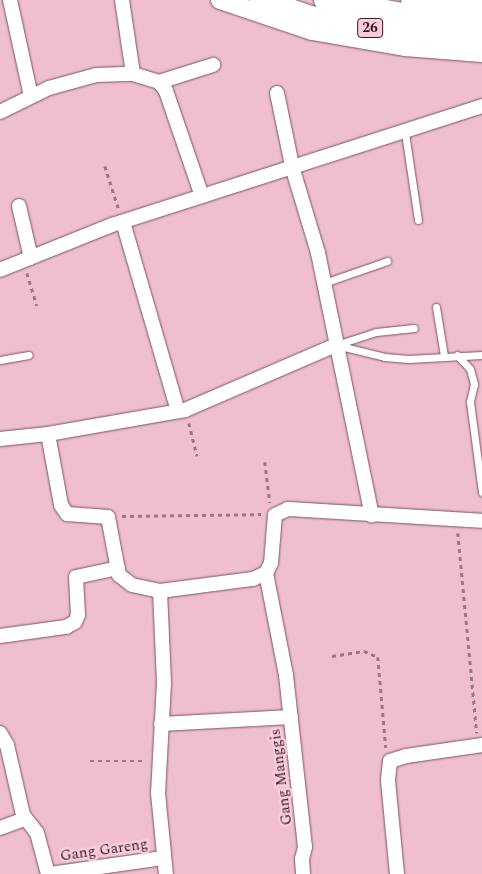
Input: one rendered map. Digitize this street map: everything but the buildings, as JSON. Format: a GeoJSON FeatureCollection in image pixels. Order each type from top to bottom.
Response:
{"type":"FeatureCollection","features":[{"type":"Feature","properties":{"kind":"highway","name":"26"},"geometry":{"type":"LineString","coordinates":[[261,0],[311,17],[408,35],[482,41]]}},
{"type":"Feature","properties":{"kind":"highway","name":"26"},"geometry":{"type":"LineString","coordinates":[[325,0],[413,16],[482,22]]}},
{"type":"Feature","properties":{"kind":"street"},"geometry":{"type":"LineString","coordinates":[[10,0],[32,96]]}},
{"type":"Feature","properties":{"kind":"street"},"geometry":{"type":"LineString","coordinates":[[122,0],[133,74]]}},
{"type":"Feature","properties":{"kind":"street"},"geometry":{"type":"LineString","coordinates":[[220,0],[312,31],[405,47],[482,53]]}},
{"type":"Feature","properties":{"kind":"street"},"geometry":{"type":"LineString","coordinates":[[410,0],[482,8]]}},
{"type":"Feature","properties":{"kind":"street"},"geometry":{"type":"LineString","coordinates":[[0,112],[32,96],[96,75],[133,74],[159,82],[212,65]]}},
{"type":"Feature","properties":{"kind":"street"},"geometry":{"type":"LineString","coordinates":[[159,82],[166,91],[202,196]]}},
{"type":"Feature","properties":{"kind":"street"},"geometry":{"type":"LineString","coordinates":[[277,93],[292,170],[323,283],[372,516]]}},
{"type":"Feature","properties":{"kind":"street"},"geometry":{"type":"LineString","coordinates":[[0,270],[123,222],[202,196],[292,170],[482,106]]}},
{"type":"Feature","properties":{"kind":"street"},"geometry":{"type":"LineString","coordinates":[[19,206],[27,259]]}},
{"type":"Feature","properties":{"kind":"street"},"geometry":{"type":"LineString","coordinates":[[123,222],[181,411]]}},
{"type":"Feature","properties":{"kind":"street"},"geometry":{"type":"LineString","coordinates":[[0,439],[48,434],[181,411],[336,345]]}},
{"type":"Feature","properties":{"kind":"street"},"geometry":{"type":"LineString","coordinates":[[48,434],[61,505],[66,514],[108,517],[118,568],[124,581],[160,591],[253,578],[266,573],[272,563],[274,515],[293,509],[372,516],[482,521]]}},
{"type":"Feature","properties":{"kind":"street"},"geometry":{"type":"LineString","coordinates":[[0,636],[66,627],[75,622],[78,615],[76,577],[118,568]]}},
{"type":"Feature","properties":{"kind":"street","name":"Gang Manggis"},"geometry":{"type":"LineString","coordinates":[[266,573],[286,675],[305,847],[302,859],[303,874]]}},
{"type":"Feature","properties":{"kind":"street"},"geometry":{"type":"LineString","coordinates":[[160,591],[164,683],[158,761],[163,858],[166,874]]}},
{"type":"Feature","properties":{"kind":"street"},"geometry":{"type":"LineString","coordinates":[[161,724],[291,717]]}},
{"type":"Feature","properties":{"kind":"street"},"geometry":{"type":"LineString","coordinates":[[0,733],[6,745],[25,819],[37,833],[49,874]]}},
{"type":"Feature","properties":{"kind":"street"},"geometry":{"type":"LineString","coordinates":[[397,874],[388,780],[390,761],[406,756],[480,746]]}},
{"type":"Feature","properties":{"kind":"street"},"geometry":{"type":"LineString","coordinates":[[0,828],[25,819]]}},
{"type":"Feature","properties":{"kind":"street","name":"Gang Gareng"},"geometry":{"type":"LineString","coordinates":[[49,874],[163,858]]}},
{"type":"Feature","properties":{"kind":"lane"},"geometry":{"type":"LineString","coordinates":[[405,133],[418,220]]}},
{"type":"Feature","properties":{"kind":"lane"},"geometry":{"type":"LineString","coordinates":[[323,283],[387,261]]}},
{"type":"Feature","properties":{"kind":"lane"},"geometry":{"type":"LineString","coordinates":[[436,307],[444,356]]}},
{"type":"Feature","properties":{"kind":"lane"},"geometry":{"type":"LineString","coordinates":[[336,345],[376,332],[414,328]]}},
{"type":"Feature","properties":{"kind":"lane"},"geometry":{"type":"LineString","coordinates":[[336,345],[385,357],[482,355]]}},
{"type":"Feature","properties":{"kind":"lane"},"geometry":{"type":"LineString","coordinates":[[0,360],[29,355]]}},
{"type":"Feature","properties":{"kind":"lane"},"geometry":{"type":"LineString","coordinates":[[457,355],[470,369],[474,384],[470,402],[482,492]]}},
{"type":"Feature","properties":{"kind":"path"},"geometry":{"type":"LineString","coordinates":[[105,166],[123,222]]}},
{"type":"Feature","properties":{"kind":"path"},"geometry":{"type":"LineString","coordinates":[[27,259],[37,305]]}},
{"type":"Feature","properties":{"kind":"path"},"geometry":{"type":"LineString","coordinates":[[181,411],[197,456]]}},
{"type":"Feature","properties":{"kind":"path"},"geometry":{"type":"LineString","coordinates":[[108,517],[238,512],[274,515],[265,462]]}},
{"type":"Feature","properties":{"kind":"path"},"geometry":{"type":"LineString","coordinates":[[457,521],[480,746]]}},
{"type":"Feature","properties":{"kind":"path"},"geometry":{"type":"LineString","coordinates":[[332,656],[364,651],[378,657],[384,745],[390,761]]}},
{"type":"Feature","properties":{"kind":"path"},"geometry":{"type":"LineString","coordinates":[[90,761],[158,761]]}}]}
